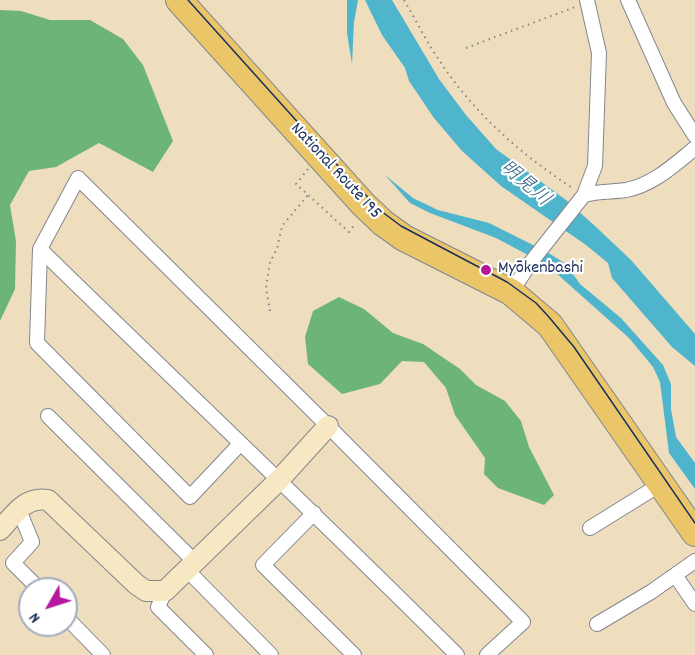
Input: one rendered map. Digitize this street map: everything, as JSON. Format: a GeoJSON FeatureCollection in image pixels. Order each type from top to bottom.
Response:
{"type":"FeatureCollection","features":[{"type":"Feature","properties":{"kind":"highway","name":"National Route 195"},"geometry":{"type":"LineString","coordinates":[[178,0],[383,223],[404,238],[511,292],[550,325],[695,533]]}},
{"type":"Feature","properties":{"kind":"street"},"geometry":{"type":"LineString","coordinates":[[628,0],[674,103],[695,136]]}},
{"type":"Feature","properties":{"kind":"street"},"geometry":{"type":"LineString","coordinates":[[511,292],[531,262],[581,199],[595,166],[599,64],[596,34],[583,2]]}},
{"type":"Feature","properties":{"kind":"street"},"geometry":{"type":"LineString","coordinates":[[581,199],[595,192],[641,186],[658,177],[695,148]]}},
{"type":"Feature","properties":{"kind":"street"},"geometry":{"type":"LineString","coordinates":[[240,444],[190,497],[37,343],[40,249],[78,178],[523,622],[487,655]]}},
{"type":"Feature","properties":{"kind":"street"},"geometry":{"type":"LineString","coordinates":[[40,249],[314,513],[450,653]]}},
{"type":"Feature","properties":{"kind":"street"},"geometry":{"type":"LineString","coordinates":[[48,416],[191,566],[271,655]]}},
{"type":"Feature","properties":{"kind":"street"},"geometry":{"type":"LineString","coordinates":[[206,655],[158,607],[165,591],[279,480],[328,426]]}},
{"type":"Feature","properties":{"kind":"street"},"geometry":{"type":"LineString","coordinates":[[590,528],[661,484]]}},
{"type":"Feature","properties":{"kind":"street"},"geometry":{"type":"LineString","coordinates":[[0,530],[25,503],[36,498],[48,500],[136,584],[146,591],[165,591]]}},
{"type":"Feature","properties":{"kind":"street"},"geometry":{"type":"LineString","coordinates":[[19,510],[32,542],[13,563],[27,577]]}},
{"type":"Feature","properties":{"kind":"street"},"geometry":{"type":"LineString","coordinates":[[314,513],[263,565],[354,655]]}},
{"type":"Feature","properties":{"kind":"street"},"geometry":{"type":"LineString","coordinates":[[597,624],[651,592],[695,561]]}},
{"type":"Feature","properties":{"kind":"street"},"geometry":{"type":"LineString","coordinates":[[675,575],[695,604]]}},
{"type":"Feature","properties":{"kind":"street"},"geometry":{"type":"LineString","coordinates":[[78,629],[103,655]]}},
{"type":"Feature","properties":{"kind":"path"},"geometry":{"type":"LineString","coordinates":[[404,0],[438,59],[474,107],[505,138],[581,199]]}},
{"type":"Feature","properties":{"kind":"path"},"geometry":{"type":"LineString","coordinates":[[466,48],[583,2]]}},
{"type":"Feature","properties":{"kind":"path"},"geometry":{"type":"LineString","coordinates":[[319,155],[296,184],[349,232],[368,209]]}},
{"type":"Feature","properties":{"kind":"path"},"geometry":{"type":"LineString","coordinates":[[270,311],[266,288],[270,262],[277,249],[282,226],[308,195]]}},
{"type":"Feature","properties":{"kind":"green space"},"geometry":{"type":"Polygon","coordinates":[[[0,10],[21,11],[50,20],[90,20],[123,39],[143,65],[173,141],[153,172],[99,143],[56,167],[29,171],[10,205],[16,241],[15,289],[0,321],[0,10]]]}},
{"type":"Feature","properties":{"kind":"green space"},"geometry":{"type":"Polygon","coordinates":[[[339,297],[364,309],[393,333],[423,344],[460,369],[476,385],[505,401],[521,421],[529,447],[554,495],[544,505],[498,488],[484,474],[485,458],[455,415],[446,388],[424,362],[402,361],[380,384],[342,394],[308,364],[305,337],[313,311],[339,297]]]}},
{"type":"Feature","properties":{"kind":"water"},"geometry":{"type":"Polygon","coordinates":[[[347,0],[358,0],[354,22],[352,64],[347,33],[347,0]]]}},
{"type":"Feature","properties":{"kind":"water","name":"明見川"},"geometry":{"type":"Polygon","coordinates":[[[365,0],[392,0],[439,79],[496,149],[566,200],[631,260],[695,334],[695,366],[672,347],[612,278],[608,263],[501,186],[462,151],[434,118],[409,81],[405,68],[382,35],[365,0]]]}},
{"type":"Feature","properties":{"kind":"water"},"geometry":{"type":"Polygon","coordinates":[[[385,175],[413,198],[438,210],[489,223],[547,252],[566,264],[580,284],[621,318],[663,365],[671,384],[671,409],[676,437],[695,463],[695,489],[669,453],[660,382],[653,367],[629,338],[547,265],[496,238],[410,203],[385,175]]]}},
{"type":"Feature","properties":{"kind":"tram line"},"geometry":{"type":"LineString","coordinates":[[188,0],[320,147],[381,211],[401,226],[507,282],[536,303],[574,347],[695,523]]}},
{"type":"Feature","properties":{"kind":"place","name":"Myōkenbashi"},"geometry":{"type":"Point","coordinates":[486,270]}}]}
